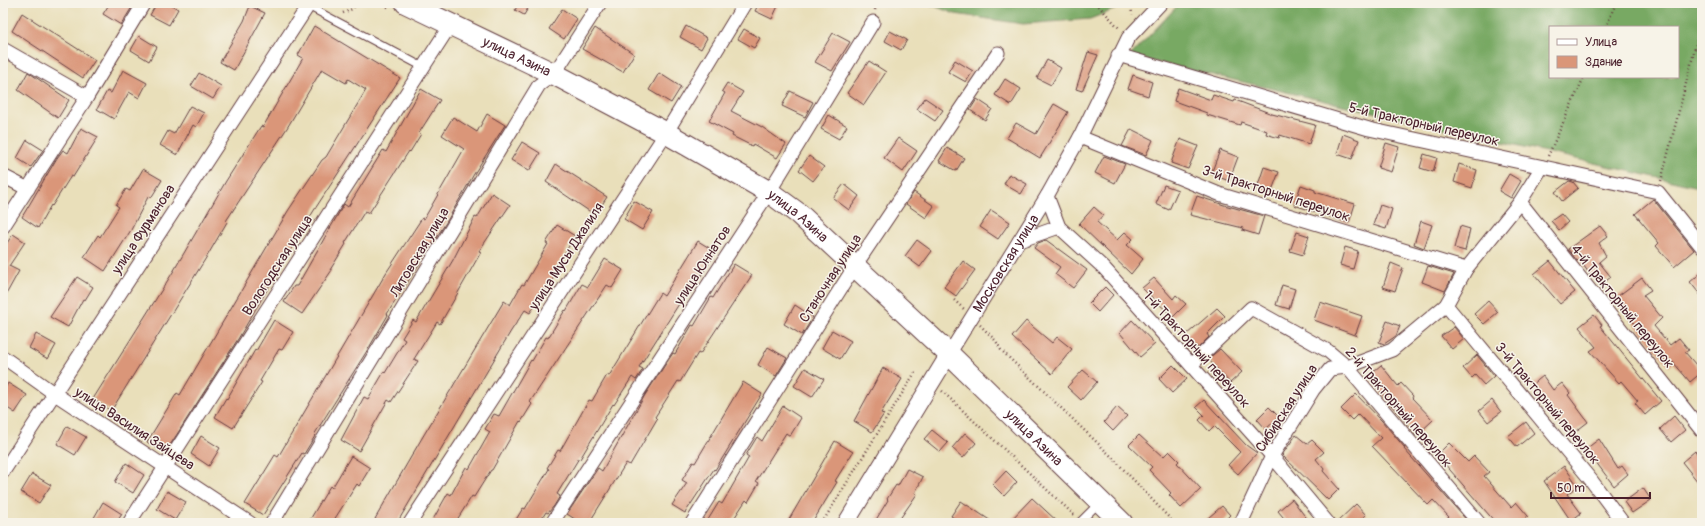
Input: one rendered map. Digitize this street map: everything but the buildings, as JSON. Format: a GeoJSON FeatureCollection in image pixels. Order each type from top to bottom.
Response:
{"type":"FeatureCollection","features":[{"type":"Feature","properties":{"kind":"main road","name":"улица Азина"},"geometry":{"type":"LineString","coordinates":[[406,3],[554,74],[666,133],[769,192],[799,214],[949,354],[1122,523]]}},
{"type":"Feature","properties":{"kind":"street"},"geometry":{"type":"LineString","coordinates":[[3,227],[87,96],[144,3]]}},
{"type":"Feature","properties":{"kind":"street","name":"Литовская улица"},"geometry":{"type":"LineString","coordinates":[[272,523],[539,85],[554,74],[600,3]]}},
{"type":"Feature","properties":{"kind":"street","name":"улица Мусы Джалиля"},"geometry":{"type":"LineString","coordinates":[[410,523],[666,133],[745,3]]}},
{"type":"Feature","properties":{"kind":"street","name":"Московская улица"},"geometry":{"type":"LineString","coordinates":[[846,523],[971,316],[1047,196],[1080,137],[1118,55],[1128,38],[1161,3]]}},
{"type":"Feature","properties":{"kind":"street","name":"улица Фурманова"},"geometry":{"type":"LineString","coordinates":[[3,472],[309,5]]}},
{"type":"Feature","properties":{"kind":"street","name":"улица Юннатов"},"geometry":{"type":"LineString","coordinates":[[552,523],[769,192],[873,22]]}},
{"type":"Feature","properties":{"kind":"street","name":"Вологодская улица"},"geometry":{"type":"LineString","coordinates":[[129,523],[451,24]]}},
{"type":"Feature","properties":{"kind":"street"},"geometry":{"type":"LineString","coordinates":[[3,49],[87,96]]}},
{"type":"Feature","properties":{"kind":"street","name":"Станочная улица"},"geometry":{"type":"LineString","coordinates":[[692,523],[855,266],[998,53]]}},
{"type":"Feature","properties":{"kind":"street","name":"5-й Тракторный переулок"},"geometry":{"type":"LineString","coordinates":[[1118,55],[1369,129],[1542,168],[1658,192]]}},
{"type":"Feature","properties":{"kind":"street","name":"3-й Тракторный переулок"},"geometry":{"type":"LineString","coordinates":[[1080,137],[1219,194],[1466,269]]}},
{"type":"Feature","properties":{"kind":"street","name":"Сибирская улица"},"geometry":{"type":"LineString","coordinates":[[1241,523],[1272,456],[1314,390],[1330,369],[1347,367],[1392,350],[1446,305],[1466,269],[1520,202],[1542,168]]}},
{"type":"Feature","properties":{"kind":"street"},"geometry":{"type":"LineString","coordinates":[[3,176],[28,189]]}},
{"type":"Feature","properties":{"kind":"street"},"geometry":{"type":"LineString","coordinates":[[1658,192],[1702,247]]}},
{"type":"Feature","properties":{"kind":"street","name":"1-й Тракторный переулок"},"geometry":{"type":"LineString","coordinates":[[1047,196],[1059,227],[1104,268],[1272,456],[1328,523]]}},
{"type":"Feature","properties":{"kind":"street","name":"4-й Тракторный переулок"},"geometry":{"type":"LineString","coordinates":[[1520,202],[1702,431]]}},
{"type":"Feature","properties":{"kind":"street"},"geometry":{"type":"LineString","coordinates":[[1019,241],[1059,227]]}},
{"type":"Feature","properties":{"kind":"street","name":"3-й Тракторный переулок"},"geometry":{"type":"LineString","coordinates":[[1446,305],[1591,480],[1623,523]]}},
{"type":"Feature","properties":{"kind":"street","name":"2-й Тракторный переулок"},"geometry":{"type":"LineString","coordinates":[[1191,365],[1251,308],[1328,351],[1347,367],[1479,523]]}},
{"type":"Feature","properties":{"kind":"street","name":"улица Василия Зайцева"},"geometry":{"type":"LineString","coordinates":[[3,357],[54,394],[250,523]]}},
{"type":"Feature","properties":{"kind":"lane"},"geometry":{"type":"LineString","coordinates":[[309,5],[332,19],[423,67]]}},
{"type":"Feature","properties":{"kind":"lane"},"geometry":{"type":"LineString","coordinates":[[1080,522],[1100,501]]}},
{"type":"Feature","properties":{"kind":"path"},"geometry":{"type":"LineString","coordinates":[[332,19],[352,9],[357,3]]}},
{"type":"Feature","properties":{"kind":"path"},"geometry":{"type":"LineString","coordinates":[[1096,3],[1128,38]]}},
{"type":"Feature","properties":{"kind":"path"},"geometry":{"type":"LineString","coordinates":[[1606,26],[1616,3]]}},
{"type":"Feature","properties":{"kind":"path"},"geometry":{"type":"LineString","coordinates":[[1677,3],[1702,5]]}},
{"type":"Feature","properties":{"kind":"path"},"geometry":{"type":"LineString","coordinates":[[1658,192],[1702,21]]}},
{"type":"Feature","properties":{"kind":"path"},"geometry":{"type":"LineString","coordinates":[[1542,168],[1584,78]]}},
{"type":"Feature","properties":{"kind":"path"},"geometry":{"type":"LineString","coordinates":[[954,300],[996,341],[1001,350],[1112,457],[1174,523]]}},
{"type":"Feature","properties":{"kind":"path"},"geometry":{"type":"LineString","coordinates":[[822,523],[916,371]]}},
{"type":"Feature","properties":{"kind":"path"},"geometry":{"type":"LineString","coordinates":[[942,391],[1080,522]]}},
{"type":"Feature","properties":{"kind":"green space"},"geometry":{"type":"Polygon","coordinates":[[[926,3],[1132,3],[1090,19],[1023,24],[955,14],[926,3]]]}},
{"type":"Feature","properties":{"kind":"green space"},"geometry":{"type":"Polygon","coordinates":[[[1180,3],[1702,3],[1702,188],[1130,56],[1180,3]]]}}]}
